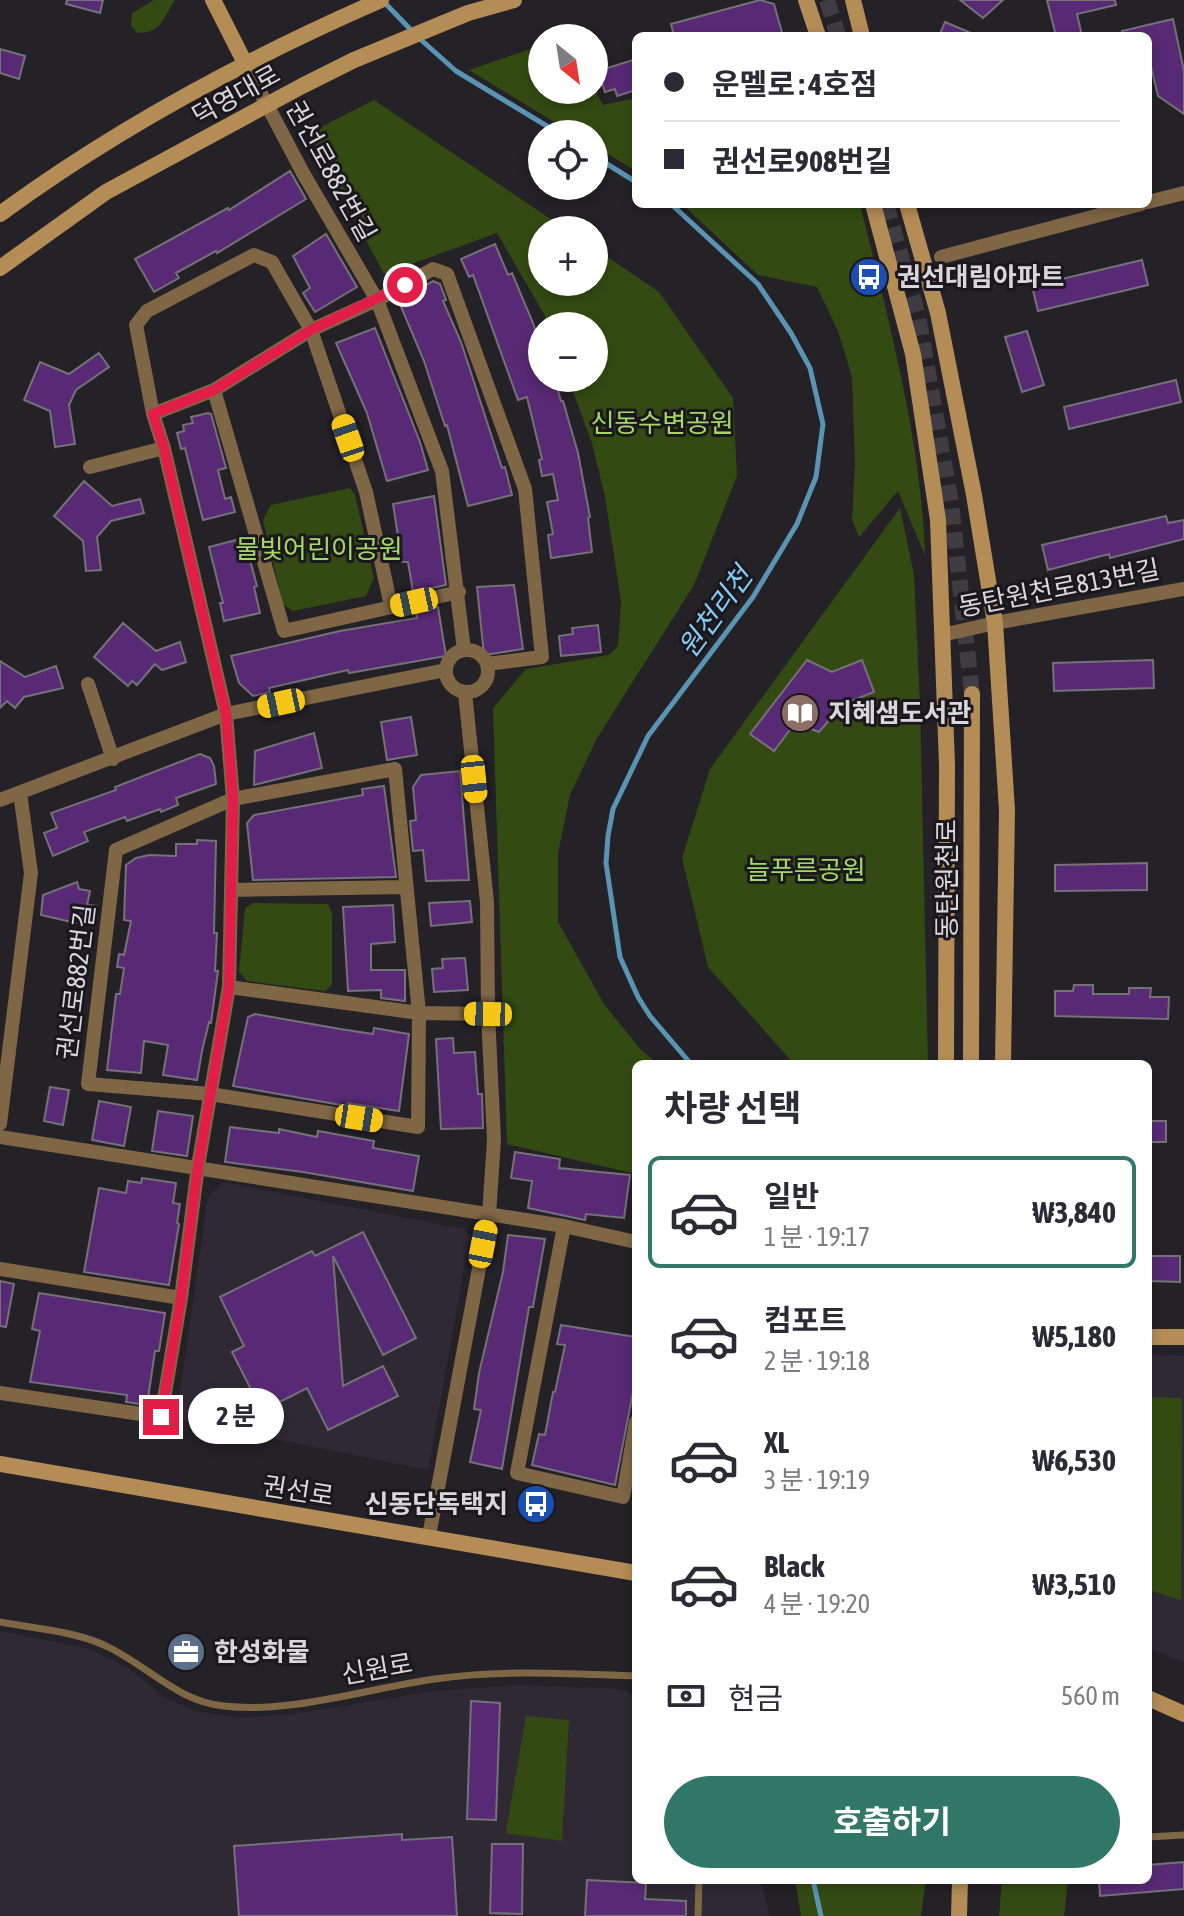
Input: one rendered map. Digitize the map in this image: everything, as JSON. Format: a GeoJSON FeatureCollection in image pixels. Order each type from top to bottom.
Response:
{"type":"FeatureCollection","features":[{"type":"Feature","properties":{"kind":"main road"},"geometry":{"type":"LineString","coordinates":[[213,0],[246,65]]}},
{"type":"Feature","properties":{"kind":"main road","name":"덕영대로"},"geometry":{"type":"LineString","coordinates":[[0,214],[108,143],[208,83],[381,0]]}},
{"type":"Feature","properties":{"kind":"main road","name":"덕영대로"},"geometry":{"type":"LineString","coordinates":[[0,268],[106,192],[266,105],[354,60],[468,13],[514,0]]}},
{"type":"Feature","properties":{"kind":"main road"},"geometry":{"type":"LineString","coordinates":[[806,0],[817,32]]}},
{"type":"Feature","properties":{"kind":"main road"},"geometry":{"type":"LineString","coordinates":[[853,0],[861,32]]}},
{"type":"Feature","properties":{"kind":"main road"},"geometry":{"type":"LineString","coordinates":[[874,208],[913,354],[938,520],[947,765],[946,1060]]}},
{"type":"Feature","properties":{"kind":"main road"},"geometry":{"type":"LineString","coordinates":[[908,208],[938,313],[974,495],[995,623],[1007,810],[1003,1060]]}},
{"type":"Feature","properties":{"kind":"main road","name":"동탄원천로"},"geometry":{"type":"LineString","coordinates":[[971,1060],[972,694]]}},
{"type":"Feature","properties":{"kind":"main road"},"geometry":{"type":"LineString","coordinates":[[1152,1337],[1184,1337]]}},
{"type":"Feature","properties":{"kind":"main road","name":"권선로"},"geometry":{"type":"LineString","coordinates":[[0,1464],[632,1572]]}},
{"type":"Feature","properties":{"kind":"main road"},"geometry":{"type":"LineString","coordinates":[[1152,1700],[1184,1714]]}},
{"type":"Feature","properties":{"kind":"main road"},"geometry":{"type":"LineString","coordinates":[[959,1916],[960,1884]]}},
{"type":"Feature","properties":{"kind":"street","name":"권선로882번길"},"geometry":{"type":"LineString","coordinates":[[246,65],[377,300],[442,471],[464,650]]}},
{"type":"Feature","properties":{"kind":"street"},"geometry":{"type":"LineString","coordinates":[[1152,201],[1184,193]]}},
{"type":"Feature","properties":{"kind":"street"},"geometry":{"type":"LineString","coordinates":[[941,257],[1125,208]]}},
{"type":"Feature","properties":{"kind":"street"},"geometry":{"type":"LineString","coordinates":[[0,1393],[161,1417],[181,1298],[198,1166],[229,987],[233,799],[226,714],[164,448],[153,414],[136,325],[147,311],[254,255],[272,262],[311,330],[366,492],[391,606]]}},
{"type":"Feature","properties":{"kind":"street"},"geometry":{"type":"LineString","coordinates":[[153,414],[214,390],[311,330],[377,300],[433,269],[447,274],[525,489],[542,657],[487,664]]}},
{"type":"Feature","properties":{"kind":"street"},"geometry":{"type":"LineString","coordinates":[[214,390],[284,631],[459,592]]}},
{"type":"Feature","properties":{"kind":"street"},"geometry":{"type":"LineString","coordinates":[[90,467],[164,448]]}},
{"type":"Feature","properties":{"kind":"street","name":"동탄원천로813번길"},"geometry":{"type":"LineString","coordinates":[[942,635],[1184,589]]}},
{"type":"Feature","properties":{"kind":"street"},"geometry":{"type":"LineString","coordinates":[[464,650],[478,653],[487,664],[489,671],[484,684],[472,692],[465,693],[453,687],[446,670],[452,657],[464,650]]}},
{"type":"Feature","properties":{"kind":"street"},"geometry":{"type":"LineString","coordinates":[[0,800],[226,714],[446,670]]}},
{"type":"Feature","properties":{"kind":"street"},"geometry":{"type":"LineString","coordinates":[[88,684],[113,759]]}},
{"type":"Feature","properties":{"kind":"street"},"geometry":{"type":"LineString","coordinates":[[429,1536],[489,1215],[494,1140],[487,902],[465,693]]}},
{"type":"Feature","properties":{"kind":"street","name":"권선로882번길"},"geometry":{"type":"LineString","coordinates":[[395,769],[419,1013],[418,1127],[210,1094],[88,1084],[116,850],[233,799],[395,769]]}},
{"type":"Feature","properties":{"kind":"street"},"geometry":{"type":"LineString","coordinates":[[0,1124],[31,873],[20,793]]}},
{"type":"Feature","properties":{"kind":"street"},"geometry":{"type":"LineString","coordinates":[[231,890],[407,887]]}},
{"type":"Feature","properties":{"kind":"street"},"geometry":{"type":"LineString","coordinates":[[229,987],[419,1013],[488,1014]]}},
{"type":"Feature","properties":{"kind":"street"},"geometry":{"type":"LineString","coordinates":[[0,1137],[564,1226],[632,1241]]}},
{"type":"Feature","properties":{"kind":"street"},"geometry":{"type":"LineString","coordinates":[[564,1226],[517,1473],[623,1497],[632,1445]]}},
{"type":"Feature","properties":{"kind":"street"},"geometry":{"type":"LineString","coordinates":[[0,1269],[181,1298]]}},
{"type":"Feature","properties":{"kind":"lane","name":"신원로"},"geometry":{"type":"LineString","coordinates":[[0,1622],[98,1642],[182,1694],[223,1706],[279,1705],[439,1678],[521,1673],[632,1676]]}},
{"type":"Feature","properties":{"kind":"lane"},"geometry":{"type":"LineString","coordinates":[[1152,1837],[1184,1835]]}},
{"type":"Feature","properties":{"kind":"lane"},"geometry":{"type":"LineString","coordinates":[[698,1916],[699,1884]]}},
{"type":"Feature","properties":{"kind":"shaded area"},"geometry":{"type":"Polygon","coordinates":[[[224,1182],[464,1229],[470,1236],[428,1470],[176,1419],[208,1197],[224,1182]]]}},
{"type":"Feature","properties":{"kind":"shaded area"},"geometry":{"type":"Polygon","coordinates":[[[1152,1355],[1184,1356],[1184,1662],[1152,1650],[1152,1355]]]}},
{"type":"Feature","properties":{"kind":"shaded area"},"geometry":{"type":"Polygon","coordinates":[[[0,1631],[90,1649],[127,1667],[165,1698],[196,1711],[237,1718],[292,1714],[434,1691],[518,1685],[623,1689],[632,1695],[632,1884],[762,1884],[769,1916],[0,1916],[0,1631]]]}},
{"type":"Feature","properties":{"kind":"green space"},"geometry":{"type":"Polygon","coordinates":[[[154,0],[175,0],[157,27],[137,33],[131,25],[132,13],[154,0]]]}},
{"type":"Feature","properties":{"kind":"green space"},"geometry":{"type":"Polygon","coordinates":[[[528,50],[528,104],[603,105],[632,99],[632,169],[608,154],[608,120],[551,120],[469,70],[528,50]]]}},
{"type":"Feature","properties":{"kind":"green space","name":"신동수변공원"},"geometry":{"type":"Polygon","coordinates":[[[374,100],[546,216],[528,216],[528,286],[497,233],[384,274],[309,133],[374,100]]]}},
{"type":"Feature","properties":{"kind":"green space"},"geometry":{"type":"Polygon","coordinates":[[[686,208],[861,208],[910,422],[925,555],[898,491],[859,537],[852,520],[855,462],[852,377],[838,331],[817,287],[758,275],[686,208]]]}},
{"type":"Feature","properties":{"kind":"green space","name":"신동수변공원"},"geometry":{"type":"Polygon","coordinates":[[[608,257],[659,292],[733,398],[737,476],[694,585],[597,738],[570,795],[558,853],[558,922],[604,1004],[641,1050],[653,1060],[632,1060],[632,1173],[507,1144],[493,708],[526,669],[609,655],[618,646],[621,601],[605,497],[592,443],[573,392],[608,392],[608,312],[543,312],[534,296],[608,296],[608,257]]]}},
{"type":"Feature","properties":{"kind":"green space","name":"물빛어린이공원"},"geometry":{"type":"Polygon","coordinates":[[[350,488],[355,495],[374,578],[366,596],[293,611],[283,604],[263,520],[271,505],[350,488]]]}},
{"type":"Feature","properties":{"kind":"green space","name":"늘푸른공원"},"geometry":{"type":"Polygon","coordinates":[[[900,508],[914,575],[928,1060],[790,1060],[708,967],[682,858],[710,769],[900,508]]]}},
{"type":"Feature","properties":{"kind":"green space"},"geometry":{"type":"Polygon","coordinates":[[[253,903],[328,904],[332,913],[332,984],[325,991],[247,981],[239,972],[245,908],[253,903]]]}},
{"type":"Feature","properties":{"kind":"green space"},"geometry":{"type":"Polygon","coordinates":[[[1152,1397],[1182,1398],[1181,1600],[1152,1591],[1152,1397]]]}},
{"type":"Feature","properties":{"kind":"green space"},"geometry":{"type":"Polygon","coordinates":[[[526,1716],[569,1720],[562,1841],[506,1833],[526,1716]]]}},
{"type":"Feature","properties":{"kind":"green space"},"geometry":{"type":"Polygon","coordinates":[[[796,1884],[925,1884],[921,1916],[801,1916],[796,1884]]]}},
{"type":"Feature","properties":{"kind":"green space"},"geometry":{"type":"Polygon","coordinates":[[[1002,1884],[1068,1884],[1064,1916],[999,1916],[1002,1884]]]}},
{"type":"Feature","properties":{"kind":"building"},"geometry":{"type":"Polygon","coordinates":[[[67,0],[103,0],[100,13],[66,4],[67,0]]]}},
{"type":"Feature","properties":{"kind":"building"},"geometry":{"type":"Polygon","coordinates":[[[760,0],[774,4],[782,32],[673,32],[671,24],[760,0]]]}},
{"type":"Feature","properties":{"kind":"building"},"geometry":{"type":"Polygon","coordinates":[[[960,0],[1003,0],[983,18],[960,0]]]}},
{"type":"Feature","properties":{"kind":"building"},"geometry":{"type":"Polygon","coordinates":[[[1047,0],[1115,0],[1116,5],[1077,14],[1081,32],[1055,32],[1047,0]]]}},
{"type":"Feature","properties":{"kind":"building"},"geometry":{"type":"Polygon","coordinates":[[[1173,19],[1184,71],[1184,114],[1158,96],[1152,71],[1152,32],[1122,31],[1173,19]]]}},
{"type":"Feature","properties":{"kind":"building"},"geometry":{"type":"Polygon","coordinates":[[[945,22],[969,32],[941,32],[945,22]]]}},
{"type":"Feature","properties":{"kind":"building"},"geometry":{"type":"Polygon","coordinates":[[[0,49],[25,56],[19,79],[0,73],[0,49]]]}},
{"type":"Feature","properties":{"kind":"building"},"geometry":{"type":"Polygon","coordinates":[[[632,60],[632,91],[617,96],[615,89],[608,91],[608,68],[632,60]]]}},
{"type":"Feature","properties":{"kind":"building"},"geometry":{"type":"Polygon","coordinates":[[[290,171],[306,199],[217,253],[176,273],[179,278],[154,292],[135,259],[229,210],[290,171]]]}},
{"type":"Feature","properties":{"kind":"building"},"geometry":{"type":"Polygon","coordinates":[[[326,234],[357,287],[315,312],[303,293],[310,288],[293,256],[326,234]]]}},
{"type":"Feature","properties":{"kind":"building"},"geometry":{"type":"Polygon","coordinates":[[[495,244],[508,275],[512,273],[528,312],[528,392],[558,392],[563,401],[578,453],[590,517],[592,552],[551,558],[548,535],[553,534],[547,502],[558,500],[553,474],[542,476],[539,460],[542,459],[527,397],[518,400],[473,275],[469,277],[461,259],[495,244]]]}},
{"type":"Feature","properties":{"kind":"building"},"geometry":{"type":"Polygon","coordinates":[[[1142,260],[1148,285],[1038,311],[1032,286],[1142,260]]]}},
{"type":"Feature","properties":{"kind":"building"},"geometry":{"type":"Polygon","coordinates":[[[433,281],[440,284],[446,300],[443,301],[461,342],[512,495],[468,506],[447,425],[399,302],[433,281]]]}},
{"type":"Feature","properties":{"kind":"building"},"geometry":{"type":"Polygon","coordinates":[[[375,328],[428,470],[387,481],[367,413],[336,343],[375,328]]]}},
{"type":"Feature","properties":{"kind":"building"},"geometry":{"type":"Polygon","coordinates":[[[1027,331],[1044,385],[1022,392],[1005,337],[1027,331]]]}},
{"type":"Feature","properties":{"kind":"building"},"geometry":{"type":"Polygon","coordinates":[[[99,353],[109,367],[76,390],[69,405],[75,444],[55,447],[50,411],[24,400],[40,362],[69,374],[99,353]]]}},
{"type":"Feature","properties":{"kind":"building"},"geometry":{"type":"Polygon","coordinates":[[[1176,380],[1181,402],[1069,429],[1064,407],[1176,380]]]}},
{"type":"Feature","properties":{"kind":"building"},"geometry":{"type":"Polygon","coordinates":[[[211,414],[226,468],[218,470],[225,499],[231,497],[235,512],[203,520],[185,448],[181,449],[177,433],[184,431],[183,425],[193,423],[191,417],[211,414]]]}},
{"type":"Feature","properties":{"kind":"building"},"geometry":{"type":"Polygon","coordinates":[[[84,481],[112,506],[140,499],[144,513],[111,521],[97,537],[101,570],[86,571],[83,541],[54,516],[84,481]]]}},
{"type":"Feature","properties":{"kind":"building"},"geometry":{"type":"Polygon","coordinates":[[[434,496],[446,585],[413,592],[408,562],[402,562],[393,504],[434,496]]]}},
{"type":"Feature","properties":{"kind":"building"},"geometry":{"type":"Polygon","coordinates":[[[1166,516],[1168,523],[1184,520],[1184,539],[1048,570],[1042,545],[1166,516]]]}},
{"type":"Feature","properties":{"kind":"building"},"geometry":{"type":"Polygon","coordinates":[[[244,538],[257,586],[254,587],[260,613],[224,621],[220,603],[223,603],[209,547],[244,538]]]}},
{"type":"Feature","properties":{"kind":"building"},"geometry":{"type":"Polygon","coordinates":[[[514,585],[523,649],[484,655],[477,587],[514,585]]]}},
{"type":"Feature","properties":{"kind":"building"},"geometry":{"type":"Polygon","coordinates":[[[438,607],[446,656],[349,673],[348,670],[269,688],[270,692],[253,696],[239,683],[231,656],[340,631],[417,618],[416,612],[438,607]]]}},
{"type":"Feature","properties":{"kind":"building"},"geometry":{"type":"Polygon","coordinates":[[[123,623],[156,651],[180,642],[186,662],[162,670],[155,664],[137,685],[132,681],[128,686],[94,657],[123,623]]]}},
{"type":"Feature","properties":{"kind":"building"},"geometry":{"type":"Polygon","coordinates":[[[598,625],[601,652],[561,656],[559,636],[573,634],[572,628],[598,625]]]}},
{"type":"Feature","properties":{"kind":"building","name":"지혜샘도서관"},"geometry":{"type":"Polygon","coordinates":[[[807,660],[832,672],[862,660],[874,692],[843,704],[819,732],[795,723],[774,751],[750,734],[807,660]]]}},
{"type":"Feature","properties":{"kind":"building"},"geometry":{"type":"Polygon","coordinates":[[[1153,660],[1154,688],[1054,691],[1053,663],[1153,660]]]}},
{"type":"Feature","properties":{"kind":"building"},"geometry":{"type":"Polygon","coordinates":[[[0,661],[25,677],[56,666],[63,688],[24,697],[15,708],[7,701],[0,708],[0,661]]]}},
{"type":"Feature","properties":{"kind":"building"},"geometry":{"type":"Polygon","coordinates":[[[411,717],[417,755],[387,760],[381,722],[411,717]]]}},
{"type":"Feature","properties":{"kind":"building"},"geometry":{"type":"Polygon","coordinates":[[[314,733],[322,768],[254,785],[255,751],[314,733]]]}},
{"type":"Feature","properties":{"kind":"building"},"geometry":{"type":"Polygon","coordinates":[[[200,754],[210,758],[216,784],[176,798],[178,805],[161,812],[160,809],[127,821],[125,817],[84,832],[88,841],[53,856],[44,833],[57,828],[51,813],[116,790],[115,787],[200,754]]]}},
{"type":"Feature","properties":{"kind":"building"},"geometry":{"type":"Polygon","coordinates":[[[460,771],[469,880],[426,881],[423,850],[413,851],[410,821],[416,820],[413,787],[421,775],[460,771]]]}},
{"type":"Feature","properties":{"kind":"building"},"geometry":{"type":"Polygon","coordinates":[[[384,786],[396,877],[253,880],[247,823],[254,815],[363,795],[362,789],[384,786]]]}},
{"type":"Feature","properties":{"kind":"building"},"geometry":{"type":"Polygon","coordinates":[[[197,840],[216,841],[214,933],[217,933],[215,971],[218,971],[211,1023],[197,1080],[163,1075],[168,1045],[144,1041],[141,1073],[107,1070],[116,994],[120,994],[124,968],[117,967],[119,954],[124,955],[131,921],[124,920],[126,865],[136,858],[149,855],[176,856],[176,844],[197,844],[197,840]]]}},
{"type":"Feature","properties":{"kind":"building"},"geometry":{"type":"Polygon","coordinates":[[[1147,863],[1147,890],[1055,891],[1055,865],[1147,863]]]}},
{"type":"Feature","properties":{"kind":"building"},"geometry":{"type":"Polygon","coordinates":[[[77,882],[79,889],[90,891],[87,905],[97,906],[96,922],[77,918],[76,923],[41,915],[43,895],[77,882]]]}},
{"type":"Feature","properties":{"kind":"building"},"geometry":{"type":"Polygon","coordinates":[[[470,901],[472,922],[431,926],[429,903],[470,901]]]}},
{"type":"Feature","properties":{"kind":"building"},"geometry":{"type":"Polygon","coordinates":[[[393,905],[395,942],[371,944],[371,970],[405,970],[405,1001],[381,998],[381,990],[348,991],[343,907],[393,905]]]}},
{"type":"Feature","properties":{"kind":"building"},"geometry":{"type":"Polygon","coordinates":[[[465,958],[468,990],[434,992],[432,969],[443,968],[442,959],[465,958]]]}},
{"type":"Feature","properties":{"kind":"building"},"geometry":{"type":"Polygon","coordinates":[[[1074,985],[1093,985],[1093,994],[1129,994],[1129,988],[1151,988],[1150,997],[1169,997],[1168,1019],[1055,1016],[1055,991],[1073,991],[1074,985]]]}},
{"type":"Feature","properties":{"kind":"building"},"geometry":{"type":"Polygon","coordinates":[[[255,1014],[373,1034],[374,1028],[409,1034],[399,1111],[348,1103],[347,1106],[233,1086],[248,1017],[255,1014]]]}},
{"type":"Feature","properties":{"kind":"building"},"geometry":{"type":"Polygon","coordinates":[[[453,1038],[454,1053],[475,1052],[478,1094],[482,1094],[483,1128],[441,1129],[436,1039],[453,1038]]]}},
{"type":"Feature","properties":{"kind":"building"},"geometry":{"type":"Polygon","coordinates":[[[50,1087],[69,1090],[63,1125],[44,1121],[50,1087]]]}},
{"type":"Feature","properties":{"kind":"building"},"geometry":{"type":"Polygon","coordinates":[[[99,1101],[131,1107],[124,1146],[92,1140],[99,1101]]]}},
{"type":"Feature","properties":{"kind":"building"},"geometry":{"type":"Polygon","coordinates":[[[158,1111],[193,1116],[187,1156],[152,1151],[158,1111]]]}},
{"type":"Feature","properties":{"kind":"building"},"geometry":{"type":"Polygon","coordinates":[[[1152,1121],[1166,1121],[1166,1142],[1152,1142],[1152,1121]]]}},
{"type":"Feature","properties":{"kind":"building"},"geometry":{"type":"Polygon","coordinates":[[[230,1127],[279,1133],[279,1129],[317,1137],[318,1131],[374,1141],[373,1148],[419,1156],[413,1191],[225,1162],[230,1127]]]}},
{"type":"Feature","properties":{"kind":"building"},"geometry":{"type":"Polygon","coordinates":[[[515,1152],[560,1159],[559,1168],[630,1175],[624,1218],[586,1214],[585,1220],[528,1208],[532,1181],[511,1178],[515,1152]]]}},
{"type":"Feature","properties":{"kind":"building"},"geometry":{"type":"Polygon","coordinates":[[[142,1178],[176,1183],[173,1203],[180,1204],[179,1224],[169,1285],[84,1272],[99,1188],[126,1193],[128,1181],[141,1183],[142,1178]]]}},
{"type":"Feature","properties":{"kind":"building"},"geometry":{"type":"Polygon","coordinates":[[[363,1232],[416,1338],[383,1355],[333,1256],[343,1386],[383,1366],[398,1396],[328,1430],[307,1388],[262,1411],[232,1352],[244,1346],[220,1297],[312,1251],[315,1256],[363,1232]]]}},
{"type":"Feature","properties":{"kind":"building"},"geometry":{"type":"Polygon","coordinates":[[[508,1235],[545,1239],[533,1307],[529,1307],[502,1469],[470,1462],[481,1410],[474,1409],[479,1373],[503,1272],[508,1235]]]}},
{"type":"Feature","properties":{"kind":"building"},"geometry":{"type":"Polygon","coordinates":[[[1152,1256],[1180,1256],[1180,1282],[1152,1281],[1152,1256]]]}},
{"type":"Feature","properties":{"kind":"building"},"geometry":{"type":"Polygon","coordinates":[[[0,1281],[14,1284],[6,1327],[0,1326],[0,1281]]]}},
{"type":"Feature","properties":{"kind":"building"},"geometry":{"type":"Polygon","coordinates":[[[39,1293],[165,1313],[159,1351],[155,1351],[147,1405],[126,1402],[127,1395],[30,1382],[40,1331],[32,1329],[39,1293]]]}},
{"type":"Feature","properties":{"kind":"building"},"geometry":{"type":"Polygon","coordinates":[[[561,1325],[632,1336],[632,1398],[615,1485],[532,1465],[539,1434],[545,1435],[565,1345],[557,1344],[561,1325]]]}},
{"type":"Feature","properties":{"kind":"building"},"geometry":{"type":"Polygon","coordinates":[[[471,1701],[500,1703],[496,1820],[467,1819],[471,1701]]]}},
{"type":"Feature","properties":{"kind":"building"},"geometry":{"type":"Polygon","coordinates":[[[402,1834],[402,1840],[452,1837],[457,1916],[239,1916],[234,1846],[402,1834]]]}},
{"type":"Feature","properties":{"kind":"building"},"geometry":{"type":"Polygon","coordinates":[[[492,1844],[523,1844],[522,1914],[490,1913],[492,1844]]]}},
{"type":"Feature","properties":{"kind":"building"},"geometry":{"type":"Polygon","coordinates":[[[1184,1862],[1184,1889],[1100,1896],[1099,1884],[1152,1884],[1152,1865],[1184,1862]]]}},
{"type":"Feature","properties":{"kind":"building"},"geometry":{"type":"Polygon","coordinates":[[[587,1880],[646,1884],[645,1899],[686,1901],[686,1916],[585,1916],[587,1880]]]}},
{"type":"Feature","properties":{"kind":"waterway","name":"원천리천"},"geometry":{"type":"LineString","coordinates":[[383,1],[412,31]]}},
{"type":"Feature","properties":{"kind":"waterway","name":"원천리천"},"geometry":{"type":"LineString","coordinates":[[419,38],[456,71],[537,120]]}},
{"type":"Feature","properties":{"kind":"waterway","name":"원천리천"},"geometry":{"type":"LineString","coordinates":[[608,165],[632,180]]}},
{"type":"Feature","properties":{"kind":"waterway","name":"원천리천"},"geometry":{"type":"LineString","coordinates":[[675,208],[758,284],[810,368],[823,424],[816,477],[797,524],[753,597],[648,736],[613,809],[606,863],[620,957],[650,1016],[688,1060]]}},
{"type":"Feature","properties":{"kind":"waterway","name":"원천리천"},"geometry":{"type":"LineString","coordinates":[[814,1884],[821,1916]]}},
{"type":"Feature","properties":{"kind":"tunnel"},"geometry":{"type":"LineString","coordinates":[[827,0],[837,32]]}},
{"type":"Feature","properties":{"kind":"tunnel"},"geometry":{"type":"LineString","coordinates":[[887,208],[918,316],[951,503],[972,694]]}},
{"type":"Feature","properties":{"kind":"place","name":"권선대림아파트"},"geometry":{"type":"Point","coordinates":[869,277]}},
{"type":"Feature","properties":{"kind":"place","name":"지혜샘도서관"},"geometry":{"type":"Point","coordinates":[800,713]}},
{"type":"Feature","properties":{"kind":"place","name":"신동단독택지"},"geometry":{"type":"Point","coordinates":[536,1504]}},
{"type":"Feature","properties":{"kind":"place","name":"한성화물"},"geometry":{"type":"Point","coordinates":[186,1652]}},
{"type":"Feature","properties":{"kind":"route"},"geometry":{"type":"LineString","coordinates":[[161,1417],[181,1298],[198,1166],[229,987],[233,799],[226,714],[164,448],[153,414],[214,390],[311,330],[405,285]]}}]}
